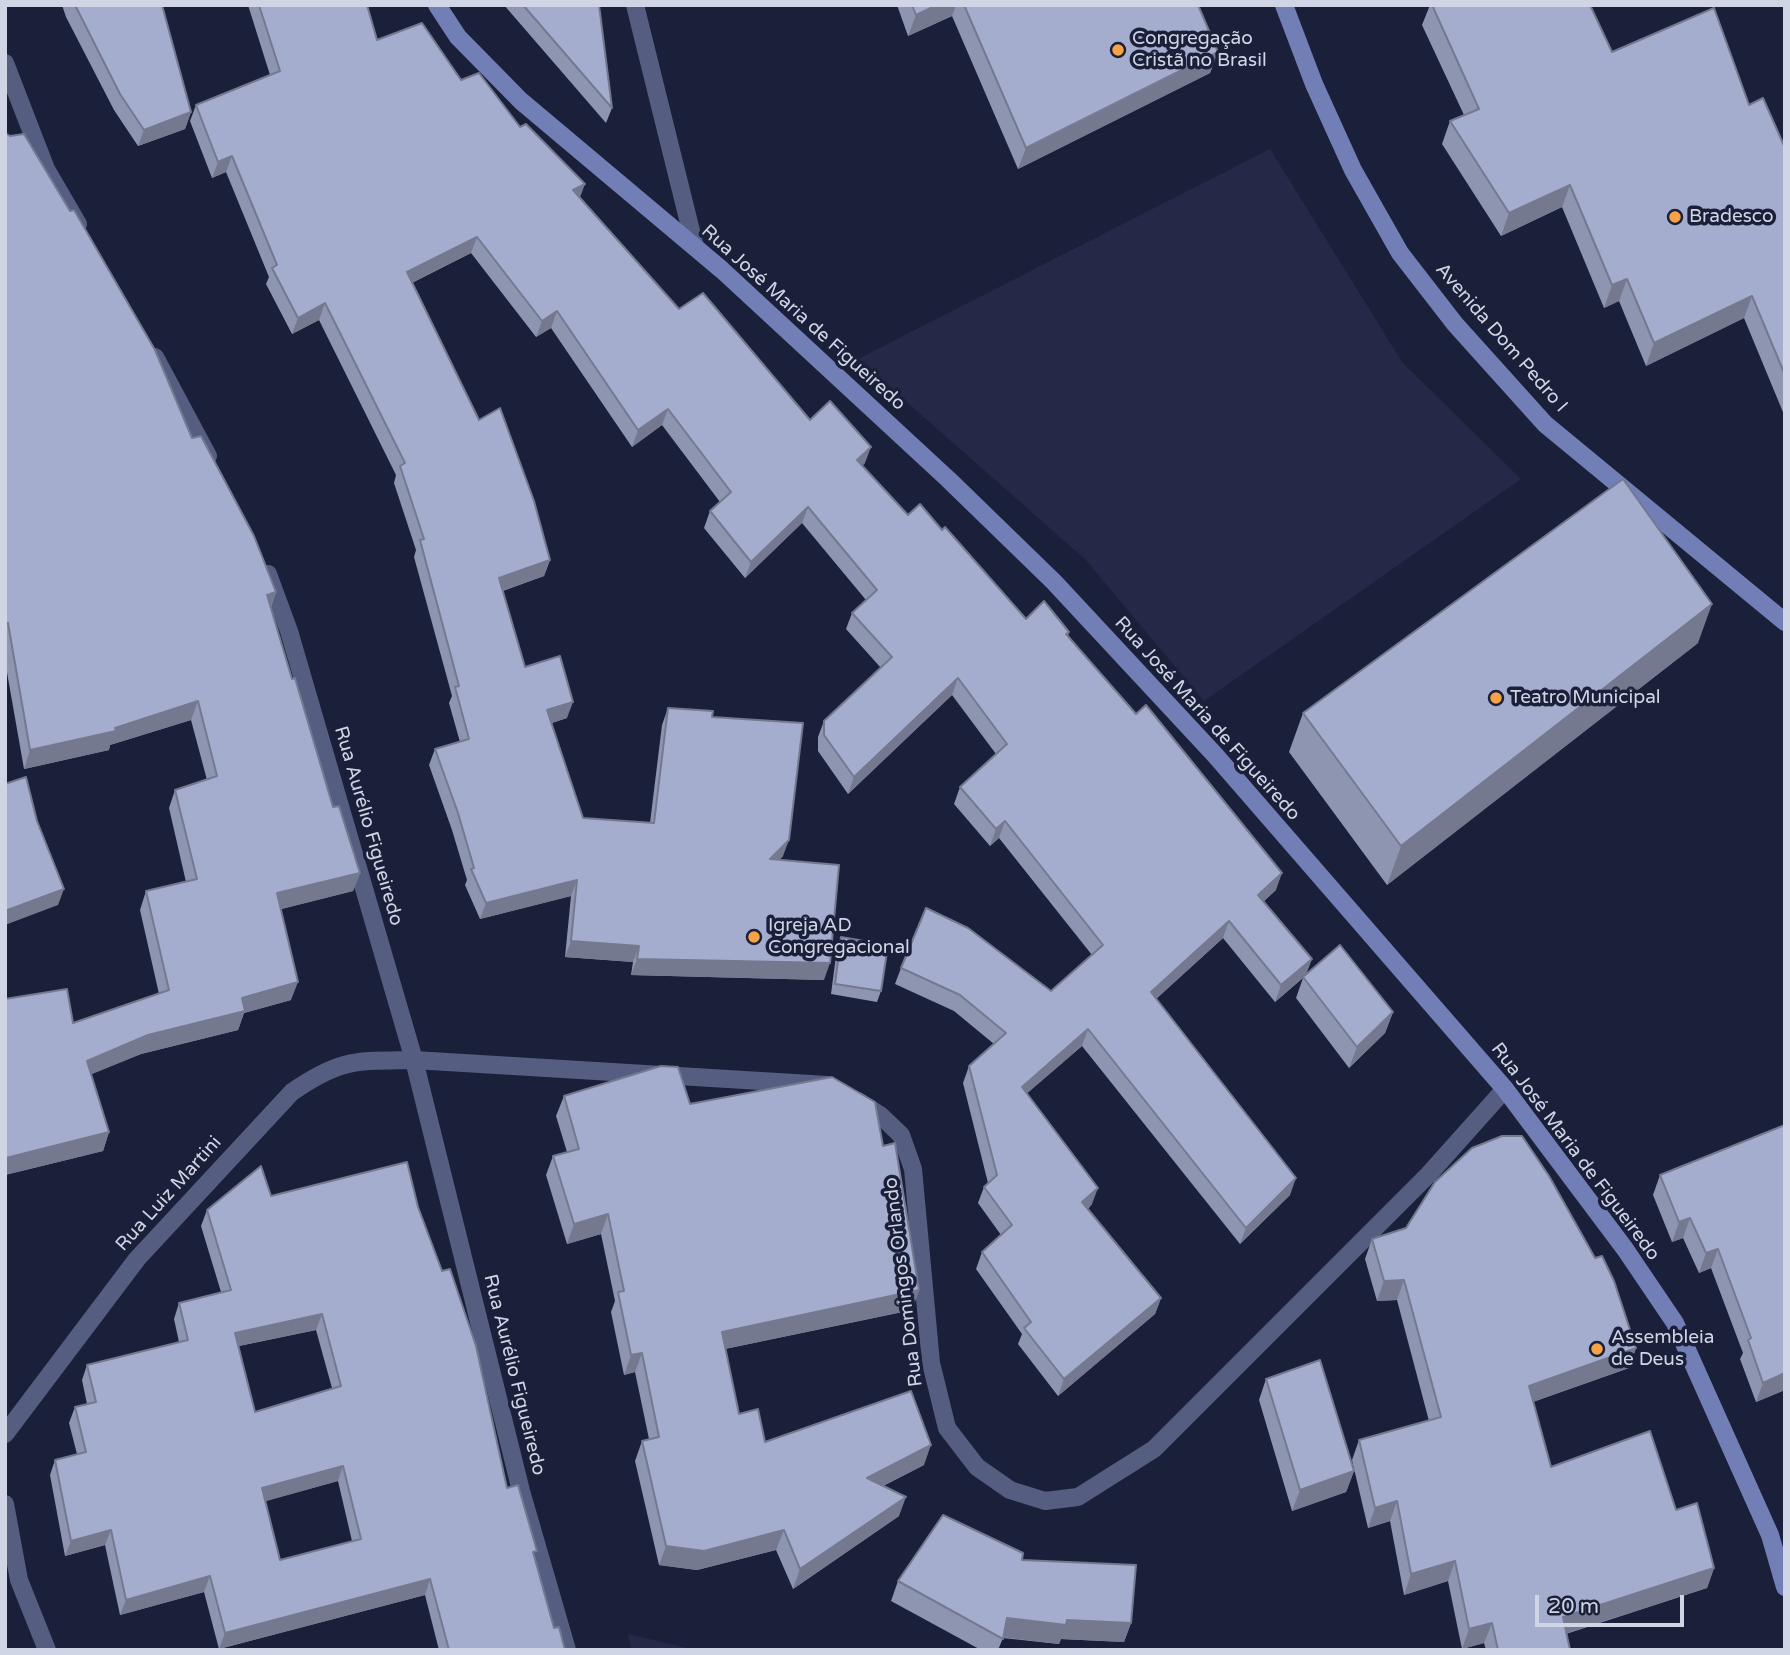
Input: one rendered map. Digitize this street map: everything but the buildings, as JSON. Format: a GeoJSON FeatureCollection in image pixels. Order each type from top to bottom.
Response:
{"type":"FeatureCollection","features":[{"type":"Feature","properties":{"kind":"main road","name":"Rua José Maria de Figueiredo"},"geometry":{"type":"LineString","coordinates":[[437,5],[458,37],[521,101],[695,247],[949,480],[1054,582],[1215,755],[1505,1089],[1625,1249],[1675,1323],[1770,1535],[1785,1587]]}},
{"type":"Feature","properties":{"kind":"main road","name":"Avenida Dom Pedro I"},"geometry":{"type":"LineString","coordinates":[[1284,5],[1314,84],[1353,170],[1400,253],[1455,324],[1545,424],[1785,622]]}},
{"type":"Feature","properties":{"kind":"street"},"geometry":{"type":"LineString","coordinates":[[635,5],[695,247]]}},
{"type":"Feature","properties":{"kind":"street"},"geometry":{"type":"LineString","coordinates":[[5,63],[46,169],[86,238]]}},
{"type":"Feature","properties":{"kind":"street"},"geometry":{"type":"LineString","coordinates":[[146,343],[216,471]]}},
{"type":"Feature","properties":{"kind":"street","name":"Rua Aurélio Figueiredo"},"geometry":{"type":"LineString","coordinates":[[259,552],[289,631],[414,1060],[518,1478],[567,1650]]}},
{"type":"Feature","properties":{"kind":"street","name":"Rua Domingos Orlando"},"geometry":{"type":"LineString","coordinates":[[414,1060],[825,1084],[880,1115],[901,1135],[913,1169],[931,1363],[947,1428],[977,1467],[1010,1490],[1045,1501],[1078,1497],[1154,1449],[1429,1174],[1505,1089]]}},
{"type":"Feature","properties":{"kind":"street","name":"Rua Luiz Martini"},"geometry":{"type":"LineString","coordinates":[[5,1434],[137,1259],[292,1092],[318,1074],[349,1061],[414,1060]]}},
{"type":"Feature","properties":{"kind":"street"},"geometry":{"type":"LineString","coordinates":[[5,1504],[19,1580],[47,1650]]}},
{"type":"Feature","properties":{"kind":"shaded area"},"geometry":{"type":"Polygon","coordinates":[[[1270,149],[1402,362],[1521,479],[1204,701],[1086,560],[858,359],[1270,149]]]}},
{"type":"Feature","properties":{"kind":"shaded area"},"geometry":{"type":"Polygon","coordinates":[[[628,1634],[695,1650],[632,1650],[628,1634]]]}},
{"type":"Feature","properties":{"kind":"place","name":"Congregação Cristã no Brasil"},"geometry":{"type":"Point","coordinates":[1118,50]}},
{"type":"Feature","properties":{"kind":"place","name":"Bradesco"},"geometry":{"type":"Point","coordinates":[1675,217]}},
{"type":"Feature","properties":{"kind":"place","name":"Teatro Municipal"},"geometry":{"type":"Point","coordinates":[1496,698]}},
{"type":"Feature","properties":{"kind":"place","name":"Igreja AD Congregacional"},"geometry":{"type":"Point","coordinates":[754,937]}},
{"type":"Feature","properties":{"kind":"place","name":"Assembleia de Deus"},"geometry":{"type":"Point","coordinates":[1597,1349]}}]}
